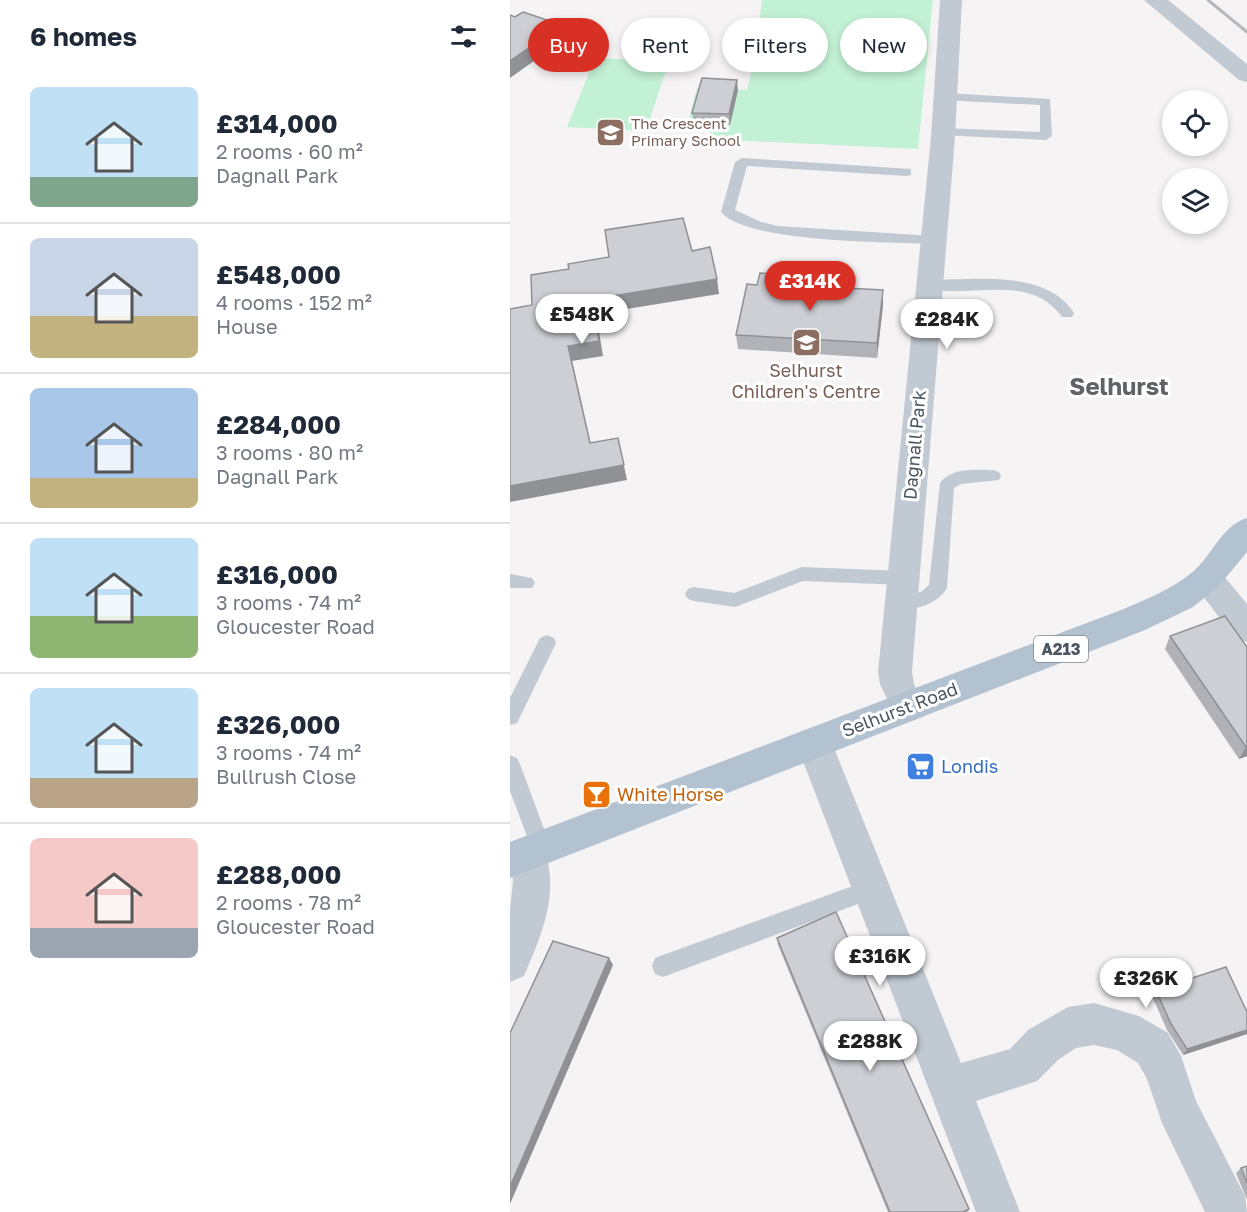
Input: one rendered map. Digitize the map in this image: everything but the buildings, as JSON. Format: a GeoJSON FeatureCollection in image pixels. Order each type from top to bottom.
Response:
{"type":"FeatureCollection","features":[{"type":"Feature","properties":{"kind":"main road","name":"Selhurst Road"},"geometry":{"type":"LineString","coordinates":[[522,851],[1133,620],[1180,598],[1206,578],[1247,530]]}},
{"type":"Feature","properties":{"kind":"street","name":"Dagnall Park"},"geometry":{"type":"LineString","coordinates":[[908,706],[897,684],[895,672],[946,97],[951,0]]}},
{"type":"Feature","properties":{"kind":"street"},"geometry":{"type":"LineString","coordinates":[[1155,0],[1247,75]]}},
{"type":"Feature","properties":{"kind":"street"},"geometry":{"type":"LineString","coordinates":[[1206,578],[1247,628]]}},
{"type":"Feature","properties":{"kind":"street"},"geometry":{"type":"LineString","coordinates":[[814,742],[951,1087],[998,1212]]}},
{"type":"Feature","properties":{"kind":"street"},"geometry":{"type":"LineString","coordinates":[[510,962],[526,929],[531,907],[534,870],[522,851]]}},
{"type":"Feature","properties":{"kind":"street"},"geometry":{"type":"LineString","coordinates":[[951,1087],[1022,1066],[1043,1045],[1068,1028],[1094,1024],[1124,1031],[1153,1048],[1161,1063],[1177,1108],[1229,1212]]}},
{"type":"Feature","properties":{"kind":"lane"},"geometry":{"type":"LineString","coordinates":[[943,132],[1046,136],[1046,102],[946,97]]}},
{"type":"Feature","properties":{"kind":"lane"},"geometry":{"type":"LineString","coordinates":[[906,171],[742,162],[728,212],[757,226],[778,230],[933,240]]}},
{"type":"Feature","properties":{"kind":"lane"},"geometry":{"type":"LineString","coordinates":[[929,285],[982,284],[1044,293],[1059,301],[1067,313]]}},
{"type":"Feature","properties":{"kind":"lane"},"geometry":{"type":"LineString","coordinates":[[694,594],[735,600],[802,574],[902,590],[926,598],[938,588],[946,487],[949,481],[956,478],[993,476]]}},
{"type":"Feature","properties":{"kind":"lane"},"geometry":{"type":"LineString","coordinates":[[510,717],[547,644]]}},
{"type":"Feature","properties":{"kind":"lane"},"geometry":{"type":"LineString","coordinates":[[510,764],[522,851]]}},
{"type":"Feature","properties":{"kind":"lane"},"geometry":{"type":"LineString","coordinates":[[663,966],[872,889]]}},
{"type":"Feature","properties":{"kind":"green space"},"geometry":{"type":"Polygon","coordinates":[[[762,0],[933,0],[927,60],[927,18],[840,18],[840,72],[926,72],[918,149],[708,139],[711,126],[687,125],[697,88],[747,90],[752,72],[828,72],[828,18],[760,18],[762,0]]]}},
{"type":"Feature","properties":{"kind":"green space"},"geometry":{"type":"Polygon","coordinates":[[[609,59],[621,59],[621,72],[665,72],[646,131],[567,127],[589,72],[609,72],[609,59]]]}},
{"type":"Feature","properties":{"kind":"railway"},"geometry":{"type":"LineString","coordinates":[[1208,0],[1247,32]]}},
{"type":"Feature","properties":{"kind":"place","name":"The Crescent Primary School"},"geometry":{"type":"Point","coordinates":[610,133]}},
{"type":"Feature","properties":{"kind":"place","name":"Selhurst Children's Centre"},"geometry":{"type":"Point","coordinates":[806,342]}},
{"type":"Feature","properties":{"kind":"place","name":"Londis"},"geometry":{"type":"Point","coordinates":[920,767]}},
{"type":"Feature","properties":{"kind":"place","name":"White Horse"},"geometry":{"type":"Point","coordinates":[596,795]}},
{"type":"Feature","properties":{"kind":"district","name":"Selhurst"},"geometry":{"type":"Point","coordinates":[1119,387]}}]}
